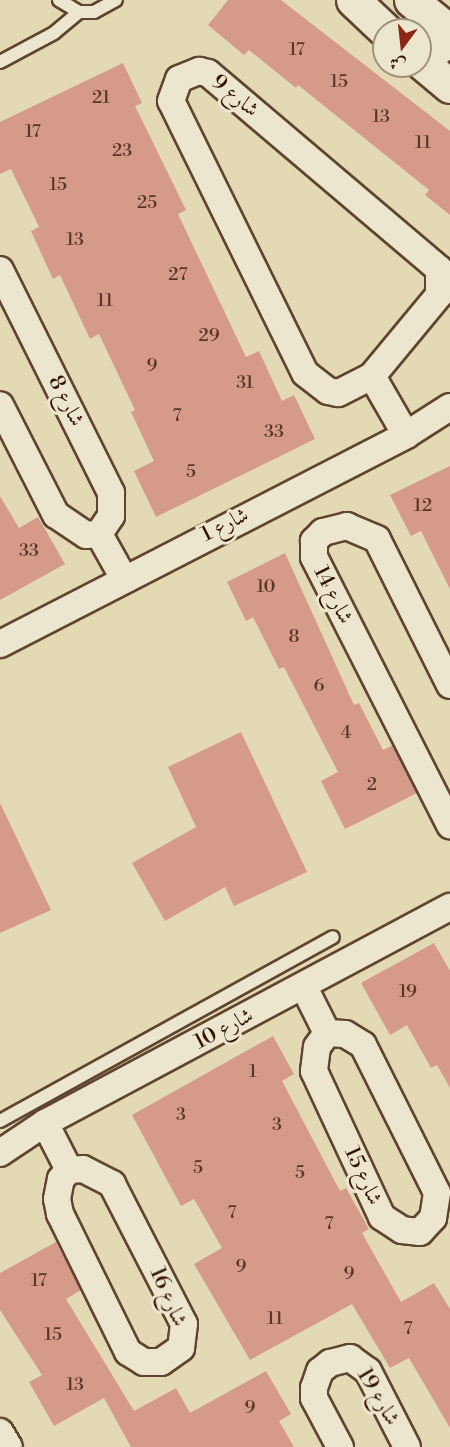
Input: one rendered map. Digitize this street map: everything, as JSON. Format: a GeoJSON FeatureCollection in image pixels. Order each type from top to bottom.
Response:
{"type":"FeatureCollection","features":[{"type":"Feature","properties":{"kind":"street"},"geometry":{"type":"LineString","coordinates":[[353,0],[372,18]]}},
{"type":"Feature","properties":{"kind":"street"},"geometry":{"type":"LineString","coordinates":[[411,0],[450,32]]}},
{"type":"Feature","properties":{"kind":"street"},"geometry":{"type":"LineString","coordinates":[[433,71],[432,51],[450,39]]}},
{"type":"Feature","properties":{"kind":"street","name":"شارع 9"},"geometry":{"type":"LineString","coordinates":[[208,73],[435,262],[442,278],[440,294],[372,376],[338,393],[328,392],[305,373],[171,101],[175,86],[185,74],[208,73]]}},
{"type":"Feature","properties":{"kind":"street","name":"شارع 8"},"geometry":{"type":"LineString","coordinates":[[0,270],[111,493],[111,516],[99,534]]}},
{"type":"Feature","properties":{"kind":"street"},"geometry":{"type":"LineString","coordinates":[[372,376],[406,435]]}},
{"type":"Feature","properties":{"kind":"street"},"geometry":{"type":"LineString","coordinates":[[0,405],[56,515],[86,535],[99,534],[123,577]]}},
{"type":"Feature","properties":{"kind":"street","name":"شارع 1"},"geometry":{"type":"LineString","coordinates":[[0,644],[123,577],[406,435],[450,407]]}},
{"type":"Feature","properties":{"kind":"street","name":"شارع 14"},"geometry":{"type":"LineString","coordinates":[[450,685],[377,539],[347,526],[323,532],[314,541],[314,557],[450,825]]}},
{"type":"Feature","properties":{"kind":"street","name":"شارع 10"},"geometry":{"type":"LineString","coordinates":[[0,1153],[45,1123],[304,987],[450,907]]}},
{"type":"Feature","properties":{"kind":"street"},"geometry":{"type":"LineString","coordinates":[[304,987],[327,1033]]}},
{"type":"Feature","properties":{"kind":"street","name":"شارع 15"},"geometry":{"type":"LineString","coordinates":[[327,1033],[345,1034],[363,1046],[437,1193],[434,1218],[420,1232],[402,1230],[382,1217],[314,1071],[317,1047],[327,1033]]}},
{"type":"Feature","properties":{"kind":"street"},"geometry":{"type":"LineString","coordinates":[[45,1123],[69,1170]]}},
{"type":"Feature","properties":{"kind":"street","name":"شارع 16"},"geometry":{"type":"LineString","coordinates":[[69,1170],[96,1172],[112,1184],[184,1324],[184,1339],[171,1358],[151,1364],[128,1352],[60,1214],[58,1187],[69,1170]]}},
{"type":"Feature","properties":{"kind":"street","name":"شارع 19"},"geometry":{"type":"LineString","coordinates":[[340,1447],[314,1398],[314,1388],[325,1367],[350,1358],[368,1371],[407,1447]]}},
{"type":"Feature","properties":{"kind":"street"},"geometry":{"type":"LineString","coordinates":[[0,1432],[9,1447]]}},
{"type":"Feature","properties":{"kind":"lane"},"geometry":{"type":"LineString","coordinates":[[59,0],[79,12],[94,12],[116,0]]}},
{"type":"Feature","properties":{"kind":"lane"},"geometry":{"type":"LineString","coordinates":[[0,62],[54,33],[79,12]]}},
{"type":"Feature","properties":{"kind":"lane"},"geometry":{"type":"LineString","coordinates":[[0,1121],[333,937]]}},
{"type":"Feature","properties":{"kind":"building"},"geometry":{"type":"Polygon","coordinates":[[[228,0],[281,0],[372,71],[372,78],[382,78],[450,131],[450,215],[425,195],[429,190],[298,85],[296,88],[249,50],[244,55],[208,25],[228,0]]]}},
{"type":"Feature","properties":{"kind":"building"},"geometry":{"type":"Polygon","coordinates":[[[123,63],[142,103],[135,106],[186,210],[178,214],[246,357],[259,351],[282,401],[294,395],[315,439],[156,517],[134,471],[154,461],[131,412],[135,410],[99,334],[90,339],[60,275],[53,279],[31,231],[39,227],[11,169],[0,174],[0,122],[123,63]]]}},
{"type":"Feature","properties":{"kind":"building"},"geometry":{"type":"Polygon","coordinates":[[[450,466],[450,589],[421,531],[411,536],[390,495],[450,466]]]}},
{"type":"Feature","properties":{"kind":"building"},"geometry":{"type":"Polygon","coordinates":[[[0,496],[19,528],[38,517],[65,564],[0,600],[0,496]]]}},
{"type":"Feature","properties":{"kind":"building"},"geometry":{"type":"Polygon","coordinates":[[[285,553],[354,705],[359,703],[383,750],[393,745],[417,793],[345,829],[321,781],[338,772],[284,667],[279,669],[253,617],[246,621],[227,582],[285,553]]]}},
{"type":"Feature","properties":{"kind":"building"},"geometry":{"type":"Polygon","coordinates":[[[241,732],[307,872],[234,906],[225,887],[165,921],[132,863],[196,827],[168,767],[241,732]]]}},
{"type":"Feature","properties":{"kind":"building"},"geometry":{"type":"Polygon","coordinates":[[[0,803],[51,910],[0,933],[0,803]]]}},
{"type":"Feature","properties":{"kind":"building"},"geometry":{"type":"Polygon","coordinates":[[[434,943],[450,971],[450,1088],[437,1065],[431,1068],[407,1025],[390,1035],[361,983],[434,943]]]}},
{"type":"Feature","properties":{"kind":"building"},"geometry":{"type":"Polygon","coordinates":[[[273,1036],[294,1074],[282,1081],[340,1191],[346,1188],[369,1229],[362,1233],[401,1302],[434,1283],[450,1309],[450,1428],[409,1358],[390,1368],[352,1304],[250,1360],[194,1264],[222,1248],[194,1199],[181,1206],[132,1115],[273,1036]]]}},
{"type":"Feature","properties":{"kind":"building"},"geometry":{"type":"Polygon","coordinates":[[[56,1242],[81,1290],[66,1299],[134,1411],[176,1388],[190,1413],[266,1371],[291,1414],[279,1421],[294,1447],[131,1447],[104,1398],[54,1426],[29,1382],[42,1375],[0,1310],[0,1273],[56,1242]]]}}]}
